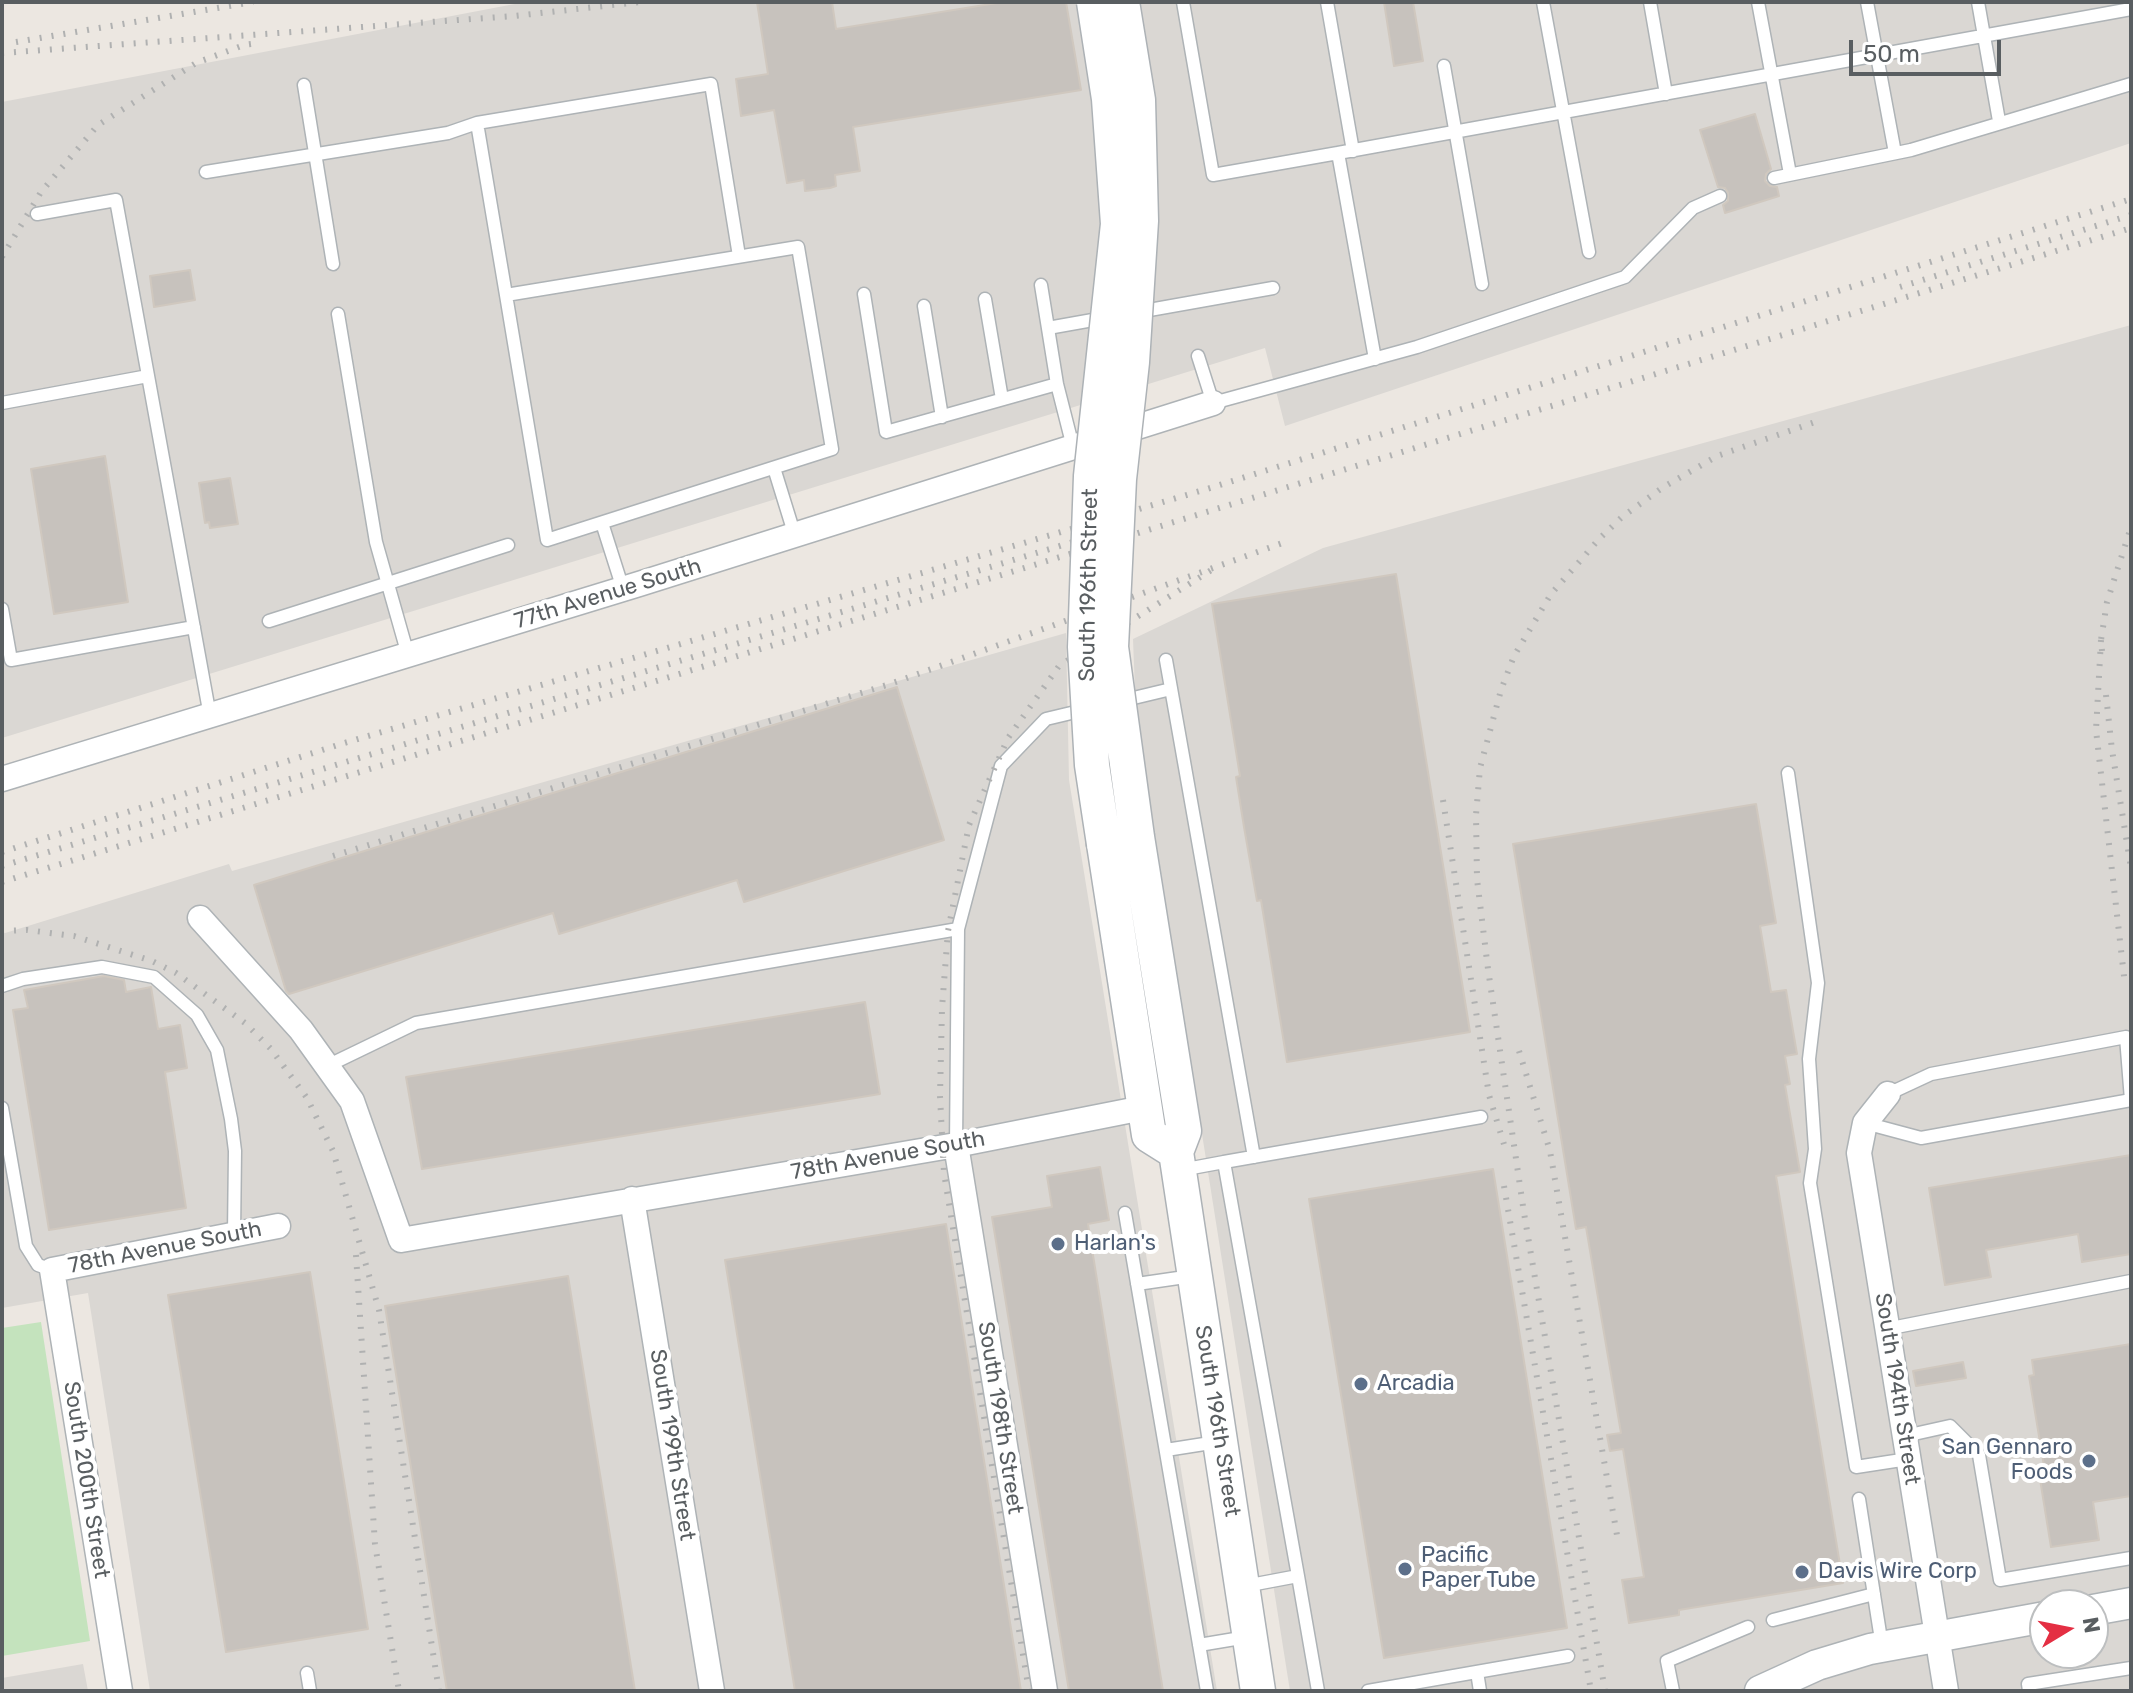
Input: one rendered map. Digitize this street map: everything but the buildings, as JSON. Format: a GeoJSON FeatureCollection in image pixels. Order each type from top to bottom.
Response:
{"type":"FeatureCollection","features":[{"type":"Feature","properties":{"kind":"main road","name":"South 196th Street"},"geometry":{"type":"LineString","coordinates":[[1094,2],[1109,99],[1118,224],[1091,476],[1085,647],[1092,765],[1143,1108],[1149,1135],[1177,1161]]}},
{"type":"Feature","properties":{"kind":"main road","name":"South 196th Street"},"geometry":{"type":"LineString","coordinates":[[1122,2],[1138,100],[1141,221],[1132,362],[1119,479],[1111,647],[1137,837],[1184,1131],[1177,1161],[1258,1691]]}},
{"type":"Feature","properties":{"kind":"street","name":"77th Avenue South"},"geometry":{"type":"LineString","coordinates":[[2,779],[795,536],[1213,403]]}},
{"type":"Feature","properties":{"kind":"street"},"geometry":{"type":"LineString","coordinates":[[200,918],[301,1030],[327,1066]]}},
{"type":"Feature","properties":{"kind":"street","name":"78th Avenue South"},"geometry":{"type":"LineString","coordinates":[[327,1066],[352,1101],[401,1240],[956,1145],[1143,1108]]}},
{"type":"Feature","properties":{"kind":"street"},"geometry":{"type":"LineString","coordinates":[[1865,1123],[1888,1094]]}},
{"type":"Feature","properties":{"kind":"street","name":"South 194th Street"},"geometry":{"type":"LineString","coordinates":[[1865,1123],[1859,1153],[1946,1691]]}},
{"type":"Feature","properties":{"kind":"street","name":"South 198th Street"},"geometry":{"type":"LineString","coordinates":[[956,1145],[1045,1691]]}},
{"type":"Feature","properties":{"kind":"street","name":"South 199th Street"},"geometry":{"type":"LineString","coordinates":[[632,1199],[712,1691]]}},
{"type":"Feature","properties":{"kind":"street","name":"78th Avenue South"},"geometry":{"type":"LineString","coordinates":[[52,1270],[278,1226]]}},
{"type":"Feature","properties":{"kind":"street","name":"South 200th Street"},"geometry":{"type":"LineString","coordinates":[[52,1270],[120,1691]]}},
{"type":"Feature","properties":{"kind":"street"},"geometry":{"type":"LineString","coordinates":[[2109,1607],[2131,1603]]}},
{"type":"Feature","properties":{"kind":"street"},"geometry":{"type":"LineString","coordinates":[[1760,1691],[1817,1665],[1882,1646],[2029,1620]]}},
{"type":"Feature","properties":{"kind":"lane"},"geometry":{"type":"LineString","coordinates":[[1183,2],[1213,175],[2131,9]]}},
{"type":"Feature","properties":{"kind":"lane"},"geometry":{"type":"LineString","coordinates":[[1327,2],[1353,151]]}},
{"type":"Feature","properties":{"kind":"lane"},"geometry":{"type":"LineString","coordinates":[[1543,2],[1589,252]]}},
{"type":"Feature","properties":{"kind":"lane"},"geometry":{"type":"LineString","coordinates":[[1650,2],[1666,94]]}},
{"type":"Feature","properties":{"kind":"lane"},"geometry":{"type":"LineString","coordinates":[[1758,2],[1790,174]]}},
{"type":"Feature","properties":{"kind":"lane"},"geometry":{"type":"LineString","coordinates":[[1867,2],[1895,153]]}},
{"type":"Feature","properties":{"kind":"lane"},"geometry":{"type":"LineString","coordinates":[[1978,2],[1999,121]]}},
{"type":"Feature","properties":{"kind":"lane"},"geometry":{"type":"LineString","coordinates":[[2086,2],[2089,17]]}},
{"type":"Feature","properties":{"kind":"lane"},"geometry":{"type":"LineString","coordinates":[[1444,66],[1482,284]]}},
{"type":"Feature","properties":{"kind":"lane"},"geometry":{"type":"LineString","coordinates":[[206,172],[448,133],[477,123],[711,84],[739,256]]}},
{"type":"Feature","properties":{"kind":"lane"},"geometry":{"type":"LineString","coordinates":[[1774,178],[1895,153],[2131,84]]}},
{"type":"Feature","properties":{"kind":"lane"},"geometry":{"type":"LineString","coordinates":[[304,85],[333,264]]}},
{"type":"Feature","properties":{"kind":"lane"},"geometry":{"type":"LineString","coordinates":[[477,123],[547,540],[832,449],[798,247],[506,295]]}},
{"type":"Feature","properties":{"kind":"lane"},"geometry":{"type":"LineString","coordinates":[[1338,153],[1375,359]]}},
{"type":"Feature","properties":{"kind":"lane"},"geometry":{"type":"LineString","coordinates":[[1198,356],[1213,403],[1417,347],[1625,277],[1693,208],[1720,196]]}},
{"type":"Feature","properties":{"kind":"lane"},"geometry":{"type":"LineString","coordinates":[[37,214],[116,200],[210,716]]}},
{"type":"Feature","properties":{"kind":"lane"},"geometry":{"type":"LineString","coordinates":[[1041,285],[1057,384],[1073,447]]}},
{"type":"Feature","properties":{"kind":"lane"},"geometry":{"type":"LineString","coordinates":[[1048,328],[1273,288]]}},
{"type":"Feature","properties":{"kind":"lane"},"geometry":{"type":"LineString","coordinates":[[864,294],[886,432],[1057,384]]}},
{"type":"Feature","properties":{"kind":"lane"},"geometry":{"type":"LineString","coordinates":[[985,299],[1002,399]]}},
{"type":"Feature","properties":{"kind":"lane"},"geometry":{"type":"LineString","coordinates":[[924,306],[942,417]]}},
{"type":"Feature","properties":{"kind":"lane"},"geometry":{"type":"LineString","coordinates":[[338,314],[376,542],[408,655]]}},
{"type":"Feature","properties":{"kind":"lane"},"geometry":{"type":"LineString","coordinates":[[2,403],[148,376]]}},
{"type":"Feature","properties":{"kind":"lane"},"geometry":{"type":"LineString","coordinates":[[774,468],[795,536]]}},
{"type":"Feature","properties":{"kind":"lane"},"geometry":{"type":"LineString","coordinates":[[602,523],[623,589]]}},
{"type":"Feature","properties":{"kind":"lane"},"geometry":{"type":"LineString","coordinates":[[269,621],[508,545]]}},
{"type":"Feature","properties":{"kind":"lane"},"geometry":{"type":"LineString","coordinates":[[2,609],[11,660],[194,627]]}},
{"type":"Feature","properties":{"kind":"lane"},"geometry":{"type":"LineString","coordinates":[[1166,660],[1254,1157]]}},
{"type":"Feature","properties":{"kind":"lane"},"geometry":{"type":"LineString","coordinates":[[956,1145],[958,929],[1001,766],[1046,719],[1171,689]]}},
{"type":"Feature","properties":{"kind":"lane"},"geometry":{"type":"LineString","coordinates":[[1788,773],[1818,983],[1809,1059],[1815,1149],[1810,1183],[1856,1467],[1950,1426],[1979,1455],[2000,1580],[2131,1558]]}},
{"type":"Feature","properties":{"kind":"lane"},"geometry":{"type":"LineString","coordinates":[[327,1066],[416,1023],[958,929]]}},
{"type":"Feature","properties":{"kind":"lane"},"geometry":{"type":"LineString","coordinates":[[2,986],[23,979],[102,967],[154,977],[197,1015],[217,1050],[231,1119],[235,1151],[234,1234]]}},
{"type":"Feature","properties":{"kind":"lane"},"geometry":{"type":"LineString","coordinates":[[1865,1123],[1921,1138],[2131,1100],[2126,1037],[1931,1074],[1888,1094]]}},
{"type":"Feature","properties":{"kind":"lane"},"geometry":{"type":"LineString","coordinates":[[2,1108],[26,1246],[38,1265],[52,1270]]}},
{"type":"Feature","properties":{"kind":"lane"},"geometry":{"type":"LineString","coordinates":[[1177,1161],[1224,1162],[1481,1117]]}},
{"type":"Feature","properties":{"kind":"lane"},"geometry":{"type":"LineString","coordinates":[[1224,1162],[1318,1691]]}},
{"type":"Feature","properties":{"kind":"lane"},"geometry":{"type":"LineString","coordinates":[[1125,1213],[1207,1691]]}},
{"type":"Feature","properties":{"kind":"lane"},"geometry":{"type":"LineString","coordinates":[[1137,1284],[1195,1276]]}},
{"type":"Feature","properties":{"kind":"lane"},"geometry":{"type":"LineString","coordinates":[[1886,1329],[2131,1281]]}},
{"type":"Feature","properties":{"kind":"lane"},"geometry":{"type":"LineString","coordinates":[[1166,1450],[1220,1441]]}},
{"type":"Feature","properties":{"kind":"lane"},"geometry":{"type":"LineString","coordinates":[[1859,1499],[1882,1646]]}},
{"type":"Feature","properties":{"kind":"lane"},"geometry":{"type":"LineString","coordinates":[[1242,1586],[1298,1576]]}},
{"type":"Feature","properties":{"kind":"lane"},"geometry":{"type":"LineString","coordinates":[[1773,1620],[1874,1594]]}},
{"type":"Feature","properties":{"kind":"lane"},"geometry":{"type":"LineString","coordinates":[[1673,1691],[1667,1661],[1748,1627]]}},
{"type":"Feature","properties":{"kind":"lane"},"geometry":{"type":"LineString","coordinates":[[1199,1645],[1250,1637]]}},
{"type":"Feature","properties":{"kind":"lane"},"geometry":{"type":"LineString","coordinates":[[1375,1690],[1568,1656]]}},
{"type":"Feature","properties":{"kind":"lane"},"geometry":{"type":"LineString","coordinates":[[2029,1691],[2028,1684],[2131,1668]]}},
{"type":"Feature","properties":{"kind":"lane"},"geometry":{"type":"LineString","coordinates":[[1477,1672],[1480,1691]]}},
{"type":"Feature","properties":{"kind":"lane"},"geometry":{"type":"LineString","coordinates":[[307,1673],[310,1691]]}},
{"type":"Feature","properties":{"kind":"shaded area"},"geometry":{"type":"Polygon","coordinates":[[[525,2],[2131,2],[2131,143],[1285,426],[1265,348],[2,738],[2,102],[525,2]]]}},
{"type":"Feature","properties":{"kind":"shaded area"},"geometry":{"type":"Polygon","coordinates":[[[2131,325],[2131,1691],[1290,1691],[1136,716],[1133,639],[1323,548],[2131,325]]]}},
{"type":"Feature","properties":{"kind":"shaded area"},"geometry":{"type":"Polygon","coordinates":[[[1066,633],[1069,780],[1217,1691],[150,1691],[88,1293],[2,1308],[2,934],[229,864],[232,871],[1066,633]]]}},
{"type":"Feature","properties":{"kind":"shaded area"},"geometry":{"type":"Polygon","coordinates":[[[83,1664],[88,1691],[2,1691],[2,1678],[83,1664]]]}},
{"type":"Feature","properties":{"kind":"green space"},"geometry":{"type":"Polygon","coordinates":[[[41,1322],[90,1641],[2,1656],[2,1328],[41,1322]]]}},
{"type":"Feature","properties":{"kind":"railway"},"geometry":{"type":"LineString","coordinates":[[16,42],[253,2]]}},
{"type":"Feature","properties":{"kind":"railway"},"geometry":{"type":"LineString","coordinates":[[2,53],[514,16],[640,2]]}},
{"type":"Feature","properties":{"kind":"railway"},"geometry":{"type":"LineString","coordinates":[[2,257],[41,192],[98,125],[196,63],[244,45],[259,43]]}},
{"type":"Feature","properties":{"kind":"railway"},"geometry":{"type":"LineString","coordinates":[[2,852],[341,744],[1207,489],[2131,199]]}},
{"type":"Feature","properties":{"kind":"railway"},"geometry":{"type":"LineString","coordinates":[[1900,287],[2131,215]]}},
{"type":"Feature","properties":{"kind":"railway"},"geometry":{"type":"LineString","coordinates":[[2,882],[2131,228]]}},
{"type":"Feature","properties":{"kind":"railway"},"geometry":{"type":"LineString","coordinates":[[1605,1691],[1524,1213],[1488,969],[1477,879],[1476,815],[1480,768],[1501,690],[1514,656],[1551,594],[1600,538],[1622,517],[1662,488],[1717,456],[1818,421]]}},
{"type":"Feature","properties":{"kind":"railway"},"geometry":{"type":"LineString","coordinates":[[2,866],[1139,522]]}},
{"type":"Feature","properties":{"kind":"railway"},"geometry":{"type":"LineString","coordinates":[[2102,651],[2107,602],[2131,527]]}},
{"type":"Feature","properties":{"kind":"railway"},"geometry":{"type":"LineString","coordinates":[[333,856],[890,684],[1288,541]]}},
{"type":"Feature","properties":{"kind":"railway"},"geometry":{"type":"LineString","coordinates":[[1029,1691],[944,1173],[940,1096],[948,931],[969,825],[1008,738],[1059,666],[1213,569]]}},
{"type":"Feature","properties":{"kind":"railway"},"geometry":{"type":"LineString","coordinates":[[2101,640],[2096,730],[2125,985]]}},
{"type":"Feature","properties":{"kind":"railway"},"geometry":{"type":"LineString","coordinates":[[2106,695],[2131,868]]}},
{"type":"Feature","properties":{"kind":"railway"},"geometry":{"type":"LineString","coordinates":[[1443,800],[1489,1095],[1506,1151]]}},
{"type":"Feature","properties":{"kind":"railway"},"geometry":{"type":"LineString","coordinates":[[2,931],[27,930],[74,936],[152,961],[176,973],[245,1023],[271,1049],[307,1098],[333,1151],[379,1310],[439,1691]]}},
{"type":"Feature","properties":{"kind":"railway"},"geometry":{"type":"LineString","coordinates":[[1519,1051],[1550,1151],[1618,1541]]}},
{"type":"Feature","properties":{"kind":"railway"},"geometry":{"type":"LineString","coordinates":[[1504,1186],[1591,1691]]}},
{"type":"Feature","properties":{"kind":"railway"},"geometry":{"type":"LineString","coordinates":[[356,1255],[375,1544],[399,1691]]}},
{"type":"Feature","properties":{"kind":"place","name":"Harlan's"},"geometry":{"type":"Point","coordinates":[1058,1244]}},
{"type":"Feature","properties":{"kind":"place","name":"Arcadia"},"geometry":{"type":"Point","coordinates":[1361,1384]}},
{"type":"Feature","properties":{"kind":"place","name":"San Gennaro Foods"},"geometry":{"type":"Point","coordinates":[2089,1461]}},
{"type":"Feature","properties":{"kind":"place","name":"Pacific Paper Tube"},"geometry":{"type":"Point","coordinates":[1405,1569]}},
{"type":"Feature","properties":{"kind":"place","name":"Davis Wire Corp"},"geometry":{"type":"Point","coordinates":[1802,1572]}}]}
